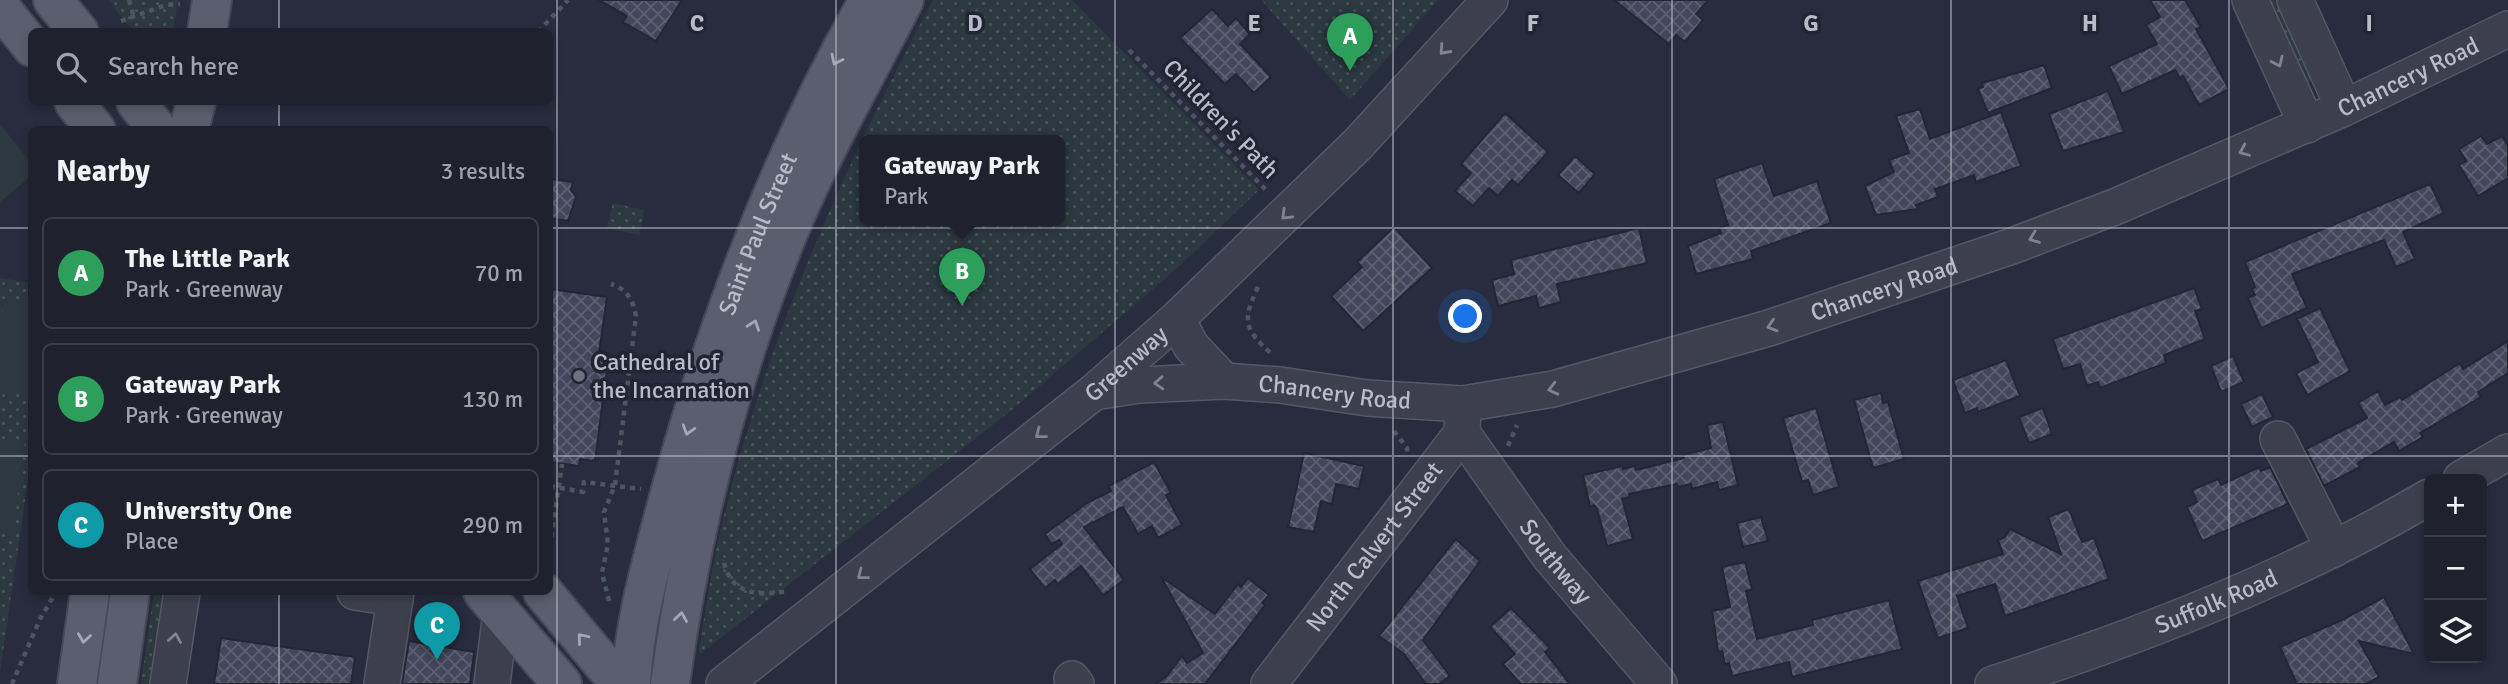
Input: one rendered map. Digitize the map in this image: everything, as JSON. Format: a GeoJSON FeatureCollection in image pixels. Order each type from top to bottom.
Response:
{"type":"FeatureCollection","features":[{"type":"Feature","properties":{"kind":"main road"},"geometry":{"type":"LineString","coordinates":[[53,0],[76,28]]}},
{"type":"Feature","properties":{"kind":"main road","name":"Saint Paul Street"},"geometry":{"type":"LineString","coordinates":[[631,684],[634,642],[659,534],[712,349],[754,237],[793,148],[869,0]]}},
{"type":"Feature","properties":{"kind":"main road","name":"Saint Paul Street"},"geometry":{"type":"LineString","coordinates":[[670,684],[692,547],[714,449],[747,343],[789,232],[904,0]]}},
{"type":"Feature","properties":{"kind":"main road"},"geometry":{"type":"LineString","coordinates":[[196,2],[206,28]]}},
{"type":"Feature","properties":{"kind":"main road"},"geometry":{"type":"LineString","coordinates":[[0,7],[28,42]]}},
{"type":"Feature","properties":{"kind":"main road"},"geometry":{"type":"LineString","coordinates":[[77,105],[93,126]]}},
{"type":"Feature","properties":{"kind":"main road"},"geometry":{"type":"LineString","coordinates":[[138,105],[155,126]]}},
{"type":"Feature","properties":{"kind":"main road"},"geometry":{"type":"LineString","coordinates":[[190,126],[195,105]]}},
{"type":"Feature","properties":{"kind":"main road"},"geometry":{"type":"LineString","coordinates":[[77,684],[90,595]]}},
{"type":"Feature","properties":{"kind":"main road"},"geometry":{"type":"LineString","coordinates":[[117,684],[130,595]]}},
{"type":"Feature","properties":{"kind":"main road"},"geometry":{"type":"LineString","coordinates":[[546,595],[620,684]]}},
{"type":"Feature","properties":{"kind":"main road"},"geometry":{"type":"LineString","coordinates":[[492,602],[562,684]]}},
{"type":"Feature","properties":{"kind":"street","name":"Greenway"},"geometry":{"type":"LineString","coordinates":[[724,684],[1094,392],[1177,319],[1357,145],[1490,0]]}},
{"type":"Feature","properties":{"kind":"street"},"geometry":{"type":"LineString","coordinates":[[2250,0],[2307,125]]}},
{"type":"Feature","properties":{"kind":"street"},"geometry":{"type":"LineString","coordinates":[[2295,0],[2344,108]]}},
{"type":"Feature","properties":{"kind":"street","name":"Chancery Road"},"geometry":{"type":"LineString","coordinates":[[1094,392],[1140,385],[1224,380],[1367,398],[1463,418],[1920,279],[2118,205],[2307,125],[2508,29]]}},
{"type":"Feature","properties":{"kind":"street","name":"Chancery Road"},"geometry":{"type":"LineString","coordinates":[[1177,319],[1191,346],[1224,380]]}},
{"type":"Feature","properties":{"kind":"street","name":"North Calvert Street"},"geometry":{"type":"LineString","coordinates":[[1269,684],[1463,418]]}},
{"type":"Feature","properties":{"kind":"street","name":"Southway"},"geometry":{"type":"LineString","coordinates":[[1463,418],[1550,556],[1659,684]]}},
{"type":"Feature","properties":{"kind":"street"},"geometry":{"type":"LineString","coordinates":[[2278,439],[2334,549]]}},
{"type":"Feature","properties":{"kind":"street"},"geometry":{"type":"LineString","coordinates":[[2469,474],[2508,452]]}},
{"type":"Feature","properties":{"kind":"street","name":"Suffolk Road"},"geometry":{"type":"LineString","coordinates":[[1993,684],[2106,647],[2187,615],[2334,549],[2424,501]]}},
{"type":"Feature","properties":{"kind":"street"},"geometry":{"type":"LineString","coordinates":[[168,684],[182,595]]}},
{"type":"Feature","properties":{"kind":"street"},"geometry":{"type":"LineString","coordinates":[[382,684],[396,595]]}},
{"type":"Feature","properties":{"kind":"street"},"geometry":{"type":"LineString","coordinates":[[492,602],[492,684]]}},
{"type":"Feature","properties":{"kind":"path"},"geometry":{"type":"LineString","coordinates":[[129,0],[133,14]]}},
{"type":"Feature","properties":{"kind":"path"},"geometry":{"type":"LineString","coordinates":[[542,28],[568,0]]}},
{"type":"Feature","properties":{"kind":"path"},"geometry":{"type":"LineString","coordinates":[[121,21],[166,2],[196,2]]}},
{"type":"Feature","properties":{"kind":"path","name":"Children's Path"},"geometry":{"type":"LineString","coordinates":[[1129,50],[1288,213]]}},
{"type":"Feature","properties":{"kind":"path"},"geometry":{"type":"LineString","coordinates":[[608,608],[608,591],[602,573],[608,544],[603,517],[615,485],[636,316],[630,297],[620,287],[611,285]]}},
{"type":"Feature","properties":{"kind":"path"},"geometry":{"type":"LineString","coordinates":[[1258,287],[1247,314],[1248,327],[1254,339],[1272,354]]}},
{"type":"Feature","properties":{"kind":"path"},"geometry":{"type":"LineString","coordinates":[[1509,458],[1508,440],[1517,425]]}},
{"type":"Feature","properties":{"kind":"path"},"geometry":{"type":"LineString","coordinates":[[1387,428],[1401,437],[1407,448],[1407,458]]}},
{"type":"Feature","properties":{"kind":"path"},"geometry":{"type":"LineString","coordinates":[[553,525],[562,464]]}},
{"type":"Feature","properties":{"kind":"path"},"geometry":{"type":"LineString","coordinates":[[553,487],[583,492],[584,482],[650,491]]}},
{"type":"Feature","properties":{"kind":"path"},"geometry":{"type":"LineString","coordinates":[[724,563],[732,582],[741,590],[762,594],[789,591]]}},
{"type":"Feature","properties":{"kind":"path"},"geometry":{"type":"LineString","coordinates":[[12,684],[40,619],[55,595]]}},
{"type":"Feature","properties":{"kind":"shaded area"},"geometry":{"type":"Polygon","coordinates":[[[108,0],[178,0],[173,28],[131,28],[108,0]]]}},
{"type":"Feature","properties":{"kind":"shaded area"},"geometry":{"type":"Polygon","coordinates":[[[933,0],[1072,0],[1259,190],[1175,270],[1008,413],[700,654],[718,539],[761,388],[811,256],[859,148],[859,226],[1065,226],[1065,135],[865,135],[933,0]]]}},
{"type":"Feature","properties":{"kind":"shaded area"},"geometry":{"type":"Polygon","coordinates":[[[1261,0],[1438,0],[1350,100],[1261,0]]]}},
{"type":"Feature","properties":{"kind":"shaded area"},"geometry":{"type":"Polygon","coordinates":[[[2260,0],[2286,0],[2316,80],[2304,85],[2260,0]]]}},
{"type":"Feature","properties":{"kind":"shaded area"},"geometry":{"type":"Polygon","coordinates":[[[0,124],[28,159],[28,179],[0,202],[0,124]]]}},
{"type":"Feature","properties":{"kind":"shaded area"},"geometry":{"type":"Polygon","coordinates":[[[613,203],[644,210],[639,235],[607,228],[613,203]]]}},
{"type":"Feature","properties":{"kind":"shaded area"},"geometry":{"type":"Polygon","coordinates":[[[0,278],[28,282],[28,480],[0,672],[0,278]]]}},
{"type":"Feature","properties":{"kind":"shaded area"},"geometry":{"type":"Polygon","coordinates":[[[4,300],[28,303],[28,393],[0,389],[0,330],[4,300]]]}},
{"type":"Feature","properties":{"kind":"shaded area"},"geometry":{"type":"Polygon","coordinates":[[[0,439],[25,442],[13,531],[0,529],[0,439]]]}},
{"type":"Feature","properties":{"kind":"shaded area"},"geometry":{"type":"Polygon","coordinates":[[[154,595],[171,595],[158,684],[141,684],[154,595]]]}},
{"type":"Feature","properties":{"kind":"building"},"geometry":{"type":"Polygon","coordinates":[[[599,0],[682,0],[656,41],[623,22],[627,16],[599,0]]]}},
{"type":"Feature","properties":{"kind":"building"},"geometry":{"type":"Polygon","coordinates":[[[1614,0],[1708,0],[1696,14],[1703,20],[1685,42],[1676,35],[1669,44],[1614,0]]]}},
{"type":"Feature","properties":{"kind":"building"},"geometry":{"type":"Polygon","coordinates":[[[2150,0],[2185,0],[2201,27],[2196,29],[2229,89],[2199,105],[2183,76],[2180,78],[2175,70],[2122,94],[2109,66],[2157,44],[2146,25],[2160,17],[2150,0]]]}},
{"type":"Feature","properties":{"kind":"building"},"geometry":{"type":"Polygon","coordinates":[[[1212,9],[1228,26],[1236,18],[1250,34],[1240,44],[1271,77],[1254,93],[1236,74],[1225,84],[1180,38],[1212,9]]]}},
{"type":"Feature","properties":{"kind":"building"},"geometry":{"type":"Polygon","coordinates":[[[2044,65],[2052,88],[1988,113],[1978,89],[1983,87],[1982,83],[2044,65]]]}},
{"type":"Feature","properties":{"kind":"building"},"geometry":{"type":"Polygon","coordinates":[[[2108,91],[2124,132],[2063,151],[2049,114],[2108,91]]]}},
{"type":"Feature","properties":{"kind":"building"},"geometry":{"type":"Polygon","coordinates":[[[1920,109],[1930,139],[2001,112],[2021,166],[1976,182],[1974,175],[1935,189],[1938,197],[1916,205],[1918,209],[1876,215],[1865,186],[1894,172],[1889,160],[1909,153],[1896,116],[1920,109]]]}},
{"type":"Feature","properties":{"kind":"building"},"geometry":{"type":"Polygon","coordinates":[[[1505,113],[1548,152],[1518,185],[1512,180],[1498,196],[1489,188],[1473,206],[1455,191],[1471,173],[1461,164],[1505,113]]]}},
{"type":"Feature","properties":{"kind":"building"},"geometry":{"type":"Polygon","coordinates":[[[2481,136],[2487,144],[2502,136],[2508,146],[2508,178],[2478,196],[2459,165],[2466,161],[2459,149],[2481,136]]]}},
{"type":"Feature","properties":{"kind":"building"},"geometry":{"type":"Polygon","coordinates":[[[1575,156],[1595,174],[1579,193],[1558,175],[1575,156]]]}},
{"type":"Feature","properties":{"kind":"building"},"geometry":{"type":"Polygon","coordinates":[[[1762,163],[1774,196],[1817,181],[1831,223],[1751,251],[1753,259],[1696,274],[1688,246],[1721,233],[1719,228],[1728,225],[1714,179],[1762,163]]]}},
{"type":"Feature","properties":{"kind":"building"},"geometry":{"type":"Polygon","coordinates":[[[553,179],[573,182],[571,190],[576,197],[568,221],[553,218],[553,179]]]}},
{"type":"Feature","properties":{"kind":"building"},"geometry":{"type":"Polygon","coordinates":[[[2430,184],[2444,213],[2403,232],[2415,259],[2396,267],[2384,240],[2292,274],[2307,308],[2261,328],[2248,298],[2255,295],[2252,289],[2255,287],[2245,262],[2430,184]]]}},
{"type":"Feature","properties":{"kind":"building"},"geometry":{"type":"Polygon","coordinates":[[[1394,227],[1432,268],[1363,331],[1331,296],[1362,267],[1357,262],[1394,227]]]}},
{"type":"Feature","properties":{"kind":"building"},"geometry":{"type":"Polygon","coordinates":[[[1639,228],[1647,263],[1557,284],[1561,302],[1539,308],[1536,296],[1498,306],[1492,280],[1514,274],[1511,260],[1639,228]]]}},
{"type":"Feature","properties":{"kind":"building"},"geometry":{"type":"Polygon","coordinates":[[[2194,288],[2202,309],[2195,311],[2205,339],[2164,355],[2166,363],[2100,388],[2098,382],[2087,386],[2080,364],[2063,369],[2053,339],[2194,288]]]}},
{"type":"Feature","properties":{"kind":"building","name":"Cathedral of the Incarnation"},"geometry":{"type":"Polygon","coordinates":[[[553,289],[607,297],[599,353],[609,354],[595,461],[580,459],[579,466],[553,462],[553,289]]]}},
{"type":"Feature","properties":{"kind":"building"},"geometry":{"type":"Polygon","coordinates":[[[2320,308],[2350,371],[2307,395],[2296,373],[2318,362],[2297,319],[2320,308]]]}},
{"type":"Feature","properties":{"kind":"building"},"geometry":{"type":"Polygon","coordinates":[[[2508,341],[2508,373],[2478,392],[2481,397],[2420,433],[2423,437],[2399,451],[2394,442],[2358,463],[2360,467],[2324,486],[2306,449],[2367,418],[2358,403],[2378,391],[2385,405],[2400,397],[2402,400],[2460,363],[2463,369],[2508,341]]]}},
{"type":"Feature","properties":{"kind":"building"},"geometry":{"type":"Polygon","coordinates":[[[2233,356],[2244,382],[2221,392],[2211,366],[2233,356]]]}},
{"type":"Feature","properties":{"kind":"building"},"geometry":{"type":"Polygon","coordinates":[[[2006,360],[2020,396],[1978,412],[1977,408],[1965,413],[1953,380],[2006,360]]]}},
{"type":"Feature","properties":{"kind":"building"},"geometry":{"type":"Polygon","coordinates":[[[1881,393],[1883,403],[1888,402],[1904,459],[1873,468],[1854,400],[1881,393]]]}},
{"type":"Feature","properties":{"kind":"building"},"geometry":{"type":"Polygon","coordinates":[[[2262,394],[2273,417],[2252,427],[2241,404],[2262,394]]]}},
{"type":"Feature","properties":{"kind":"building"},"geometry":{"type":"Polygon","coordinates":[[[1816,408],[1839,487],[1813,495],[1808,480],[1802,482],[1783,418],[1816,408]]]}},
{"type":"Feature","properties":{"kind":"building"},"geometry":{"type":"Polygon","coordinates":[[[2043,408],[2052,434],[2029,443],[2019,417],[2043,408]]]}},
{"type":"Feature","properties":{"kind":"building"},"geometry":{"type":"Polygon","coordinates":[[[1723,422],[1738,485],[1719,490],[1717,482],[1692,489],[1691,484],[1678,487],[1677,484],[1629,494],[1630,497],[1622,499],[1633,539],[1607,546],[1597,509],[1594,505],[1590,507],[1583,475],[1623,466],[1623,469],[1635,466],[1636,470],[1711,448],[1707,425],[1723,422]]]}},
{"type":"Feature","properties":{"kind":"building"},"geometry":{"type":"Polygon","coordinates":[[[1304,453],[1364,466],[1359,489],[1336,484],[1332,504],[1321,501],[1314,532],[1288,527],[1304,453]]]}},
{"type":"Feature","properties":{"kind":"building"},"geometry":{"type":"Polygon","coordinates":[[[1154,462],[1171,493],[1166,495],[1182,525],[1158,538],[1152,526],[1138,534],[1123,507],[1084,527],[1124,580],[1103,595],[1081,566],[1058,584],[1055,580],[1045,588],[1030,569],[1062,544],[1059,540],[1051,544],[1045,534],[1087,503],[1111,491],[1109,486],[1154,462]]]}},
{"type":"Feature","properties":{"kind":"building"},"geometry":{"type":"Polygon","coordinates":[[[2259,467],[2261,471],[2270,467],[2288,504],[2202,541],[2187,507],[2197,502],[2192,490],[2218,479],[2221,485],[2259,467]]]}},
{"type":"Feature","properties":{"kind":"building"},"geometry":{"type":"Polygon","coordinates":[[[2069,509],[2082,542],[2094,538],[2109,579],[2005,616],[1995,584],[1957,596],[1968,628],[1938,638],[1918,581],[2003,554],[1998,540],[2005,537],[2010,529],[2061,554],[2048,517],[2069,509]]]}},
{"type":"Feature","properties":{"kind":"building"},"geometry":{"type":"Polygon","coordinates":[[[1761,517],[1768,541],[1743,547],[1737,523],[1761,517]]]}},
{"type":"Feature","properties":{"kind":"building"},"geometry":{"type":"Polygon","coordinates":[[[1456,539],[1480,561],[1423,640],[1450,676],[1439,684],[1426,684],[1404,654],[1379,636],[1456,539]]]}},
{"type":"Feature","properties":{"kind":"building"},"geometry":{"type":"Polygon","coordinates":[[[1745,562],[1752,589],[1746,591],[1757,639],[1813,625],[1812,620],[1889,600],[1902,649],[1792,677],[1789,662],[1732,676],[1722,651],[1718,652],[1712,611],[1730,607],[1722,567],[1745,562]]]}},
{"type":"Feature","properties":{"kind":"building"},"geometry":{"type":"Polygon","coordinates":[[[1161,577],[1215,614],[1238,584],[1241,587],[1248,578],[1269,595],[1262,603],[1265,605],[1205,684],[1155,684],[1166,677],[1182,656],[1187,663],[1203,653],[1161,577]]]}},
{"type":"Feature","properties":{"kind":"building"},"geometry":{"type":"Polygon","coordinates":[[[2384,597],[2414,654],[2359,641],[2379,677],[2366,684],[2297,684],[2280,647],[2342,620],[2384,597]]]}},
{"type":"Feature","properties":{"kind":"building"},"geometry":{"type":"Polygon","coordinates":[[[1511,608],[1550,648],[1545,652],[1570,684],[1521,684],[1503,664],[1515,654],[1490,627],[1511,608]]]}},
{"type":"Feature","properties":{"kind":"building"},"geometry":{"type":"Polygon","coordinates":[[[221,638],[355,657],[351,684],[214,684],[221,638]]]}},
{"type":"Feature","properties":{"kind":"building"},"geometry":{"type":"Polygon","coordinates":[[[409,641],[474,652],[470,684],[402,684],[409,641]]]}},
{"type":"Feature","properties":{"kind":"place","name":"The Little Park"},"geometry":{"type":"Point","coordinates":[1350,71]}},
{"type":"Feature","properties":{"kind":"place","name":"Gateway Park"},"geometry":{"type":"Point","coordinates":[962,306]}},
{"type":"Feature","properties":{"kind":"place","name":"Cathedral of the Incarnation"},"geometry":{"type":"Point","coordinates":[579,376]}},
{"type":"Feature","properties":{"kind":"place","name":"University One"},"geometry":{"type":"Point","coordinates":[437,660]}}]}
